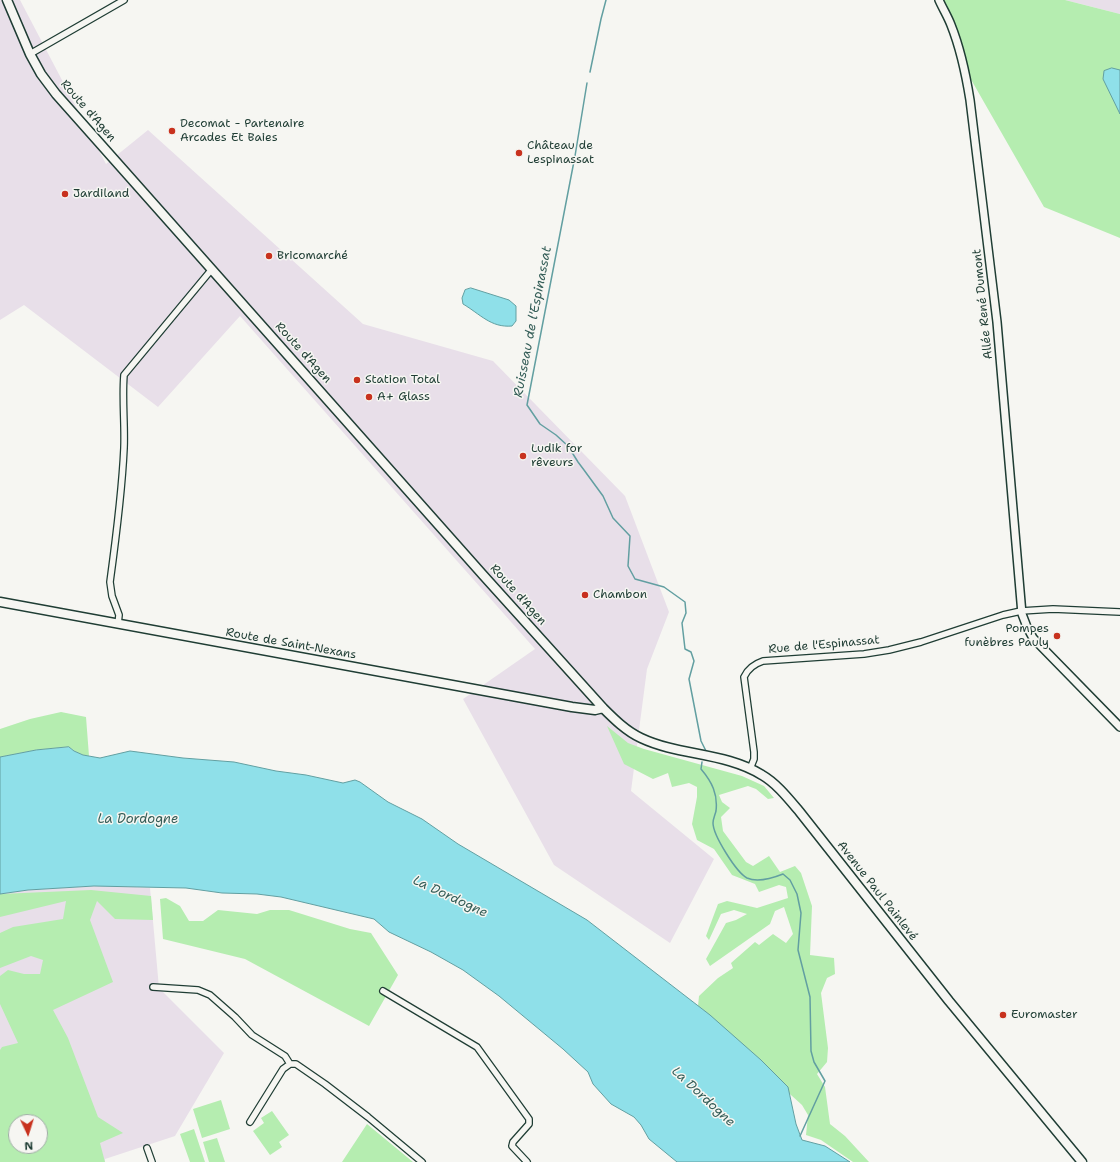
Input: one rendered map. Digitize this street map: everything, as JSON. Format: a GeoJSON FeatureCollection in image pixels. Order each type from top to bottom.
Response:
{"type":"FeatureCollection","features":[{"type":"Feature","properties":{"kind":"main road","name":"Route d'Agen"},"geometry":{"type":"LineString","coordinates":[[7,0],[30,54],[41,74],[56,94],[601,706]]}},
{"type":"Feature","properties":{"kind":"main road","name":"Route de Saint-Nexans"},"geometry":{"type":"LineString","coordinates":[[0,602],[581,707],[601,706]]}},
{"type":"Feature","properties":{"kind":"main road"},"geometry":{"type":"LineString","coordinates":[[581,707],[588,697],[586,688]]}},
{"type":"Feature","properties":{"kind":"main road","name":"Avenue Paul Painlevé"},"geometry":{"type":"LineString","coordinates":[[601,706],[617,722],[630,732],[642,738],[656,744],[720,759],[750,768],[763,775],[776,787],[799,811],[949,1001],[1082,1162]]}},
{"type":"Feature","properties":{"kind":"street"},"geometry":{"type":"LineString","coordinates":[[30,54],[124,0]]}},
{"type":"Feature","properties":{"kind":"street","name":"Allée René Dumont"},"geometry":{"type":"LineString","coordinates":[[939,0],[951,24],[958,45],[965,69],[970,100],[997,322],[1021,611],[1033,638],[1120,727]]}},
{"type":"Feature","properties":{"kind":"street"},"geometry":{"type":"LineString","coordinates":[[118,624],[119,615],[112,596],[110,582],[122,494],[124,375],[212,269]]}},
{"type":"Feature","properties":{"kind":"street","name":"Rue de l'Espinassat"},"geometry":{"type":"LineString","coordinates":[[750,768],[754,759],[754,752],[744,677],[746,671],[763,661],[864,654],[889,650],[921,642],[1003,615],[1021,611],[1053,609],[1120,612]]}},
{"type":"Feature","properties":{"kind":"street"},"geometry":{"type":"LineString","coordinates":[[153,987],[198,990],[210,995],[235,1017],[252,1035],[285,1056],[290,1064]]}},
{"type":"Feature","properties":{"kind":"street"},"geometry":{"type":"LineString","coordinates":[[383,991],[477,1047],[529,1119],[529,1124],[513,1142],[512,1146],[527,1162]]}},
{"type":"Feature","properties":{"kind":"street"},"geometry":{"type":"LineString","coordinates":[[250,1122],[283,1069],[290,1064],[296,1064],[368,1117],[422,1162]]}},
{"type":"Feature","properties":{"kind":"street"},"geometry":{"type":"LineString","coordinates":[[147,1148],[152,1162]]}},
{"type":"Feature","properties":{"kind":"shaded area"},"geometry":{"type":"Polygon","coordinates":[[[0,0],[20,0],[106,164],[148,130],[363,324],[493,361],[625,496],[669,612],[647,669],[631,791],[714,859],[670,943],[554,865],[463,699],[535,649],[240,316],[158,407],[24,305],[0,320],[0,0]]]}},
{"type":"Feature","properties":{"kind":"shaded area"},"geometry":{"type":"Polygon","coordinates":[[[1065,0],[1120,0],[1120,14],[1065,0]]]}},
{"type":"Feature","properties":{"kind":"shaded area"},"geometry":{"type":"Polygon","coordinates":[[[94,886],[150,888],[159,988],[224,1053],[175,1136],[105,1159],[105,1162],[0,1162],[0,894],[28,890],[94,886]]]}},
{"type":"Feature","properties":{"kind":"green space"},"geometry":{"type":"Polygon","coordinates":[[[939,0],[1065,0],[1120,14],[1120,238],[1044,207],[965,69],[939,0]]]}},
{"type":"Feature","properties":{"kind":"green space"},"geometry":{"type":"Polygon","coordinates":[[[61,712],[86,717],[89,756],[78,753],[69,747],[36,750],[0,757],[0,729],[30,719],[61,712]]]}},
{"type":"Feature","properties":{"kind":"green space"},"geometry":{"type":"Polygon","coordinates":[[[607,726],[628,743],[644,749],[742,776],[764,786],[774,798],[768,799],[756,789],[748,786],[719,795],[722,802],[730,808],[721,817],[723,831],[746,862],[753,866],[769,856],[780,872],[795,866],[801,873],[812,906],[810,955],[834,958],[835,974],[827,978],[821,993],[828,1048],[827,1062],[817,1074],[825,1087],[830,1124],[845,1136],[869,1162],[853,1162],[821,1140],[806,1135],[808,1115],[802,1105],[698,1006],[699,996],[718,978],[733,968],[731,963],[755,942],[759,945],[773,934],[786,943],[793,934],[784,907],[775,911],[770,924],[710,966],[706,959],[726,923],[747,914],[734,910],[721,914],[709,940],[706,936],[718,904],[727,901],[757,908],[788,898],[786,887],[779,885],[759,892],[755,884],[732,875],[714,849],[697,840],[692,824],[697,797],[697,787],[689,783],[672,787],[668,773],[653,779],[624,764],[607,726]]]}},
{"type":"Feature","properties":{"kind":"green space"},"geometry":{"type":"Polygon","coordinates":[[[91,890],[151,896],[153,920],[115,919],[97,901],[90,920],[113,982],[53,1010],[68,1038],[98,1117],[123,1133],[100,1143],[105,1162],[0,1162],[0,1050],[2,1047],[18,1043],[0,1004],[0,976],[8,970],[24,974],[40,974],[43,960],[31,956],[0,968],[0,933],[13,927],[63,919],[66,901],[0,917],[0,894],[91,890]]]}},
{"type":"Feature","properties":{"kind":"green space"},"geometry":{"type":"Polygon","coordinates":[[[166,898],[180,906],[189,921],[203,921],[218,910],[257,914],[270,910],[289,910],[350,929],[371,933],[398,975],[369,1026],[245,959],[163,939],[160,899],[166,898]]]}},
{"type":"Feature","properties":{"kind":"green space"},"geometry":{"type":"Polygon","coordinates":[[[221,1100],[230,1129],[202,1138],[193,1109],[221,1100]]]}},
{"type":"Feature","properties":{"kind":"green space"},"geometry":{"type":"Polygon","coordinates":[[[272,1111],[289,1135],[279,1142],[282,1147],[270,1155],[253,1131],[264,1123],[261,1118],[272,1111]]]}},
{"type":"Feature","properties":{"kind":"green space"},"geometry":{"type":"Polygon","coordinates":[[[367,1124],[413,1162],[342,1162],[367,1124]]]}},
{"type":"Feature","properties":{"kind":"green space"},"geometry":{"type":"Polygon","coordinates":[[[194,1129],[205,1162],[190,1162],[180,1134],[194,1129]]]}},
{"type":"Feature","properties":{"kind":"green space"},"geometry":{"type":"Polygon","coordinates":[[[217,1138],[225,1162],[209,1162],[203,1142],[217,1138]]]}},
{"type":"Feature","properties":{"kind":"water"},"geometry":{"type":"Polygon","coordinates":[[[1112,68],[1120,70],[1120,114],[1103,79],[1104,71],[1112,68]]]}},
{"type":"Feature","properties":{"kind":"water"},"geometry":{"type":"Polygon","coordinates":[[[471,288],[509,300],[516,306],[516,321],[512,326],[492,323],[463,304],[462,298],[465,290],[471,288]]]}},
{"type":"Feature","properties":{"kind":"water","name":"La Dordogne"},"geometry":{"type":"Polygon","coordinates":[[[69,747],[83,755],[100,758],[130,751],[183,758],[234,762],[343,783],[355,780],[360,782],[388,802],[422,819],[458,844],[587,920],[710,1015],[761,1060],[788,1087],[796,1124],[802,1140],[825,1146],[850,1162],[677,1162],[649,1139],[641,1125],[634,1117],[611,1104],[593,1084],[588,1072],[563,1049],[499,996],[463,970],[431,952],[389,932],[374,919],[281,897],[257,894],[222,893],[186,888],[94,886],[28,890],[0,894],[0,757],[36,750],[69,747]]]}},
{"type":"Feature","properties":{"kind":"waterway","name":"Ruisseau de l'Espinassat"},"geometry":{"type":"LineString","coordinates":[[590,72],[606,0]]}},
{"type":"Feature","properties":{"kind":"waterway","name":"Ruisseau de l'Espinassat"},"geometry":{"type":"LineString","coordinates":[[587,83],[575,156],[527,405],[540,424],[556,435],[568,446],[603,496],[613,518],[630,536],[628,566],[635,579],[664,587],[685,602],[686,613],[682,623],[685,649],[691,652],[694,661],[689,679],[701,741],[706,751]]}},
{"type":"Feature","properties":{"kind":"waterway","name":"Ruisseau de l'Espinassat"},"geometry":{"type":"LineString","coordinates":[[702,762],[701,769],[711,784],[716,799],[716,811],[713,822],[714,829],[731,861],[747,878],[756,880],[783,874],[790,880],[797,894],[801,913],[798,950],[810,997],[811,1051],[814,1062],[825,1081],[800,1136]]}},
{"type":"Feature","properties":{"kind":"place","name":"Decomat - Partenaire Arcades Et Baies"},"geometry":{"type":"Point","coordinates":[172,131]}},
{"type":"Feature","properties":{"kind":"place","name":"Château de Lespinassat"},"geometry":{"type":"Point","coordinates":[519,153]}},
{"type":"Feature","properties":{"kind":"place","name":"Jardiland"},"geometry":{"type":"Point","coordinates":[65,194]}},
{"type":"Feature","properties":{"kind":"place","name":"Bricomarché"},"geometry":{"type":"Point","coordinates":[269,256]}},
{"type":"Feature","properties":{"kind":"place","name":"Station Total"},"geometry":{"type":"Point","coordinates":[357,380]}},
{"type":"Feature","properties":{"kind":"place","name":"A+ Glass"},"geometry":{"type":"Point","coordinates":[369,397]}},
{"type":"Feature","properties":{"kind":"place","name":"Ludik for rêveurs"},"geometry":{"type":"Point","coordinates":[523,456]}},
{"type":"Feature","properties":{"kind":"place","name":"Chambon"},"geometry":{"type":"Point","coordinates":[585,595]}},
{"type":"Feature","properties":{"kind":"place","name":"Pompes funèbres Pauly"},"geometry":{"type":"Point","coordinates":[1057,636]}},
{"type":"Feature","properties":{"kind":"place","name":"Euromaster"},"geometry":{"type":"Point","coordinates":[1003,1015]}}]}
